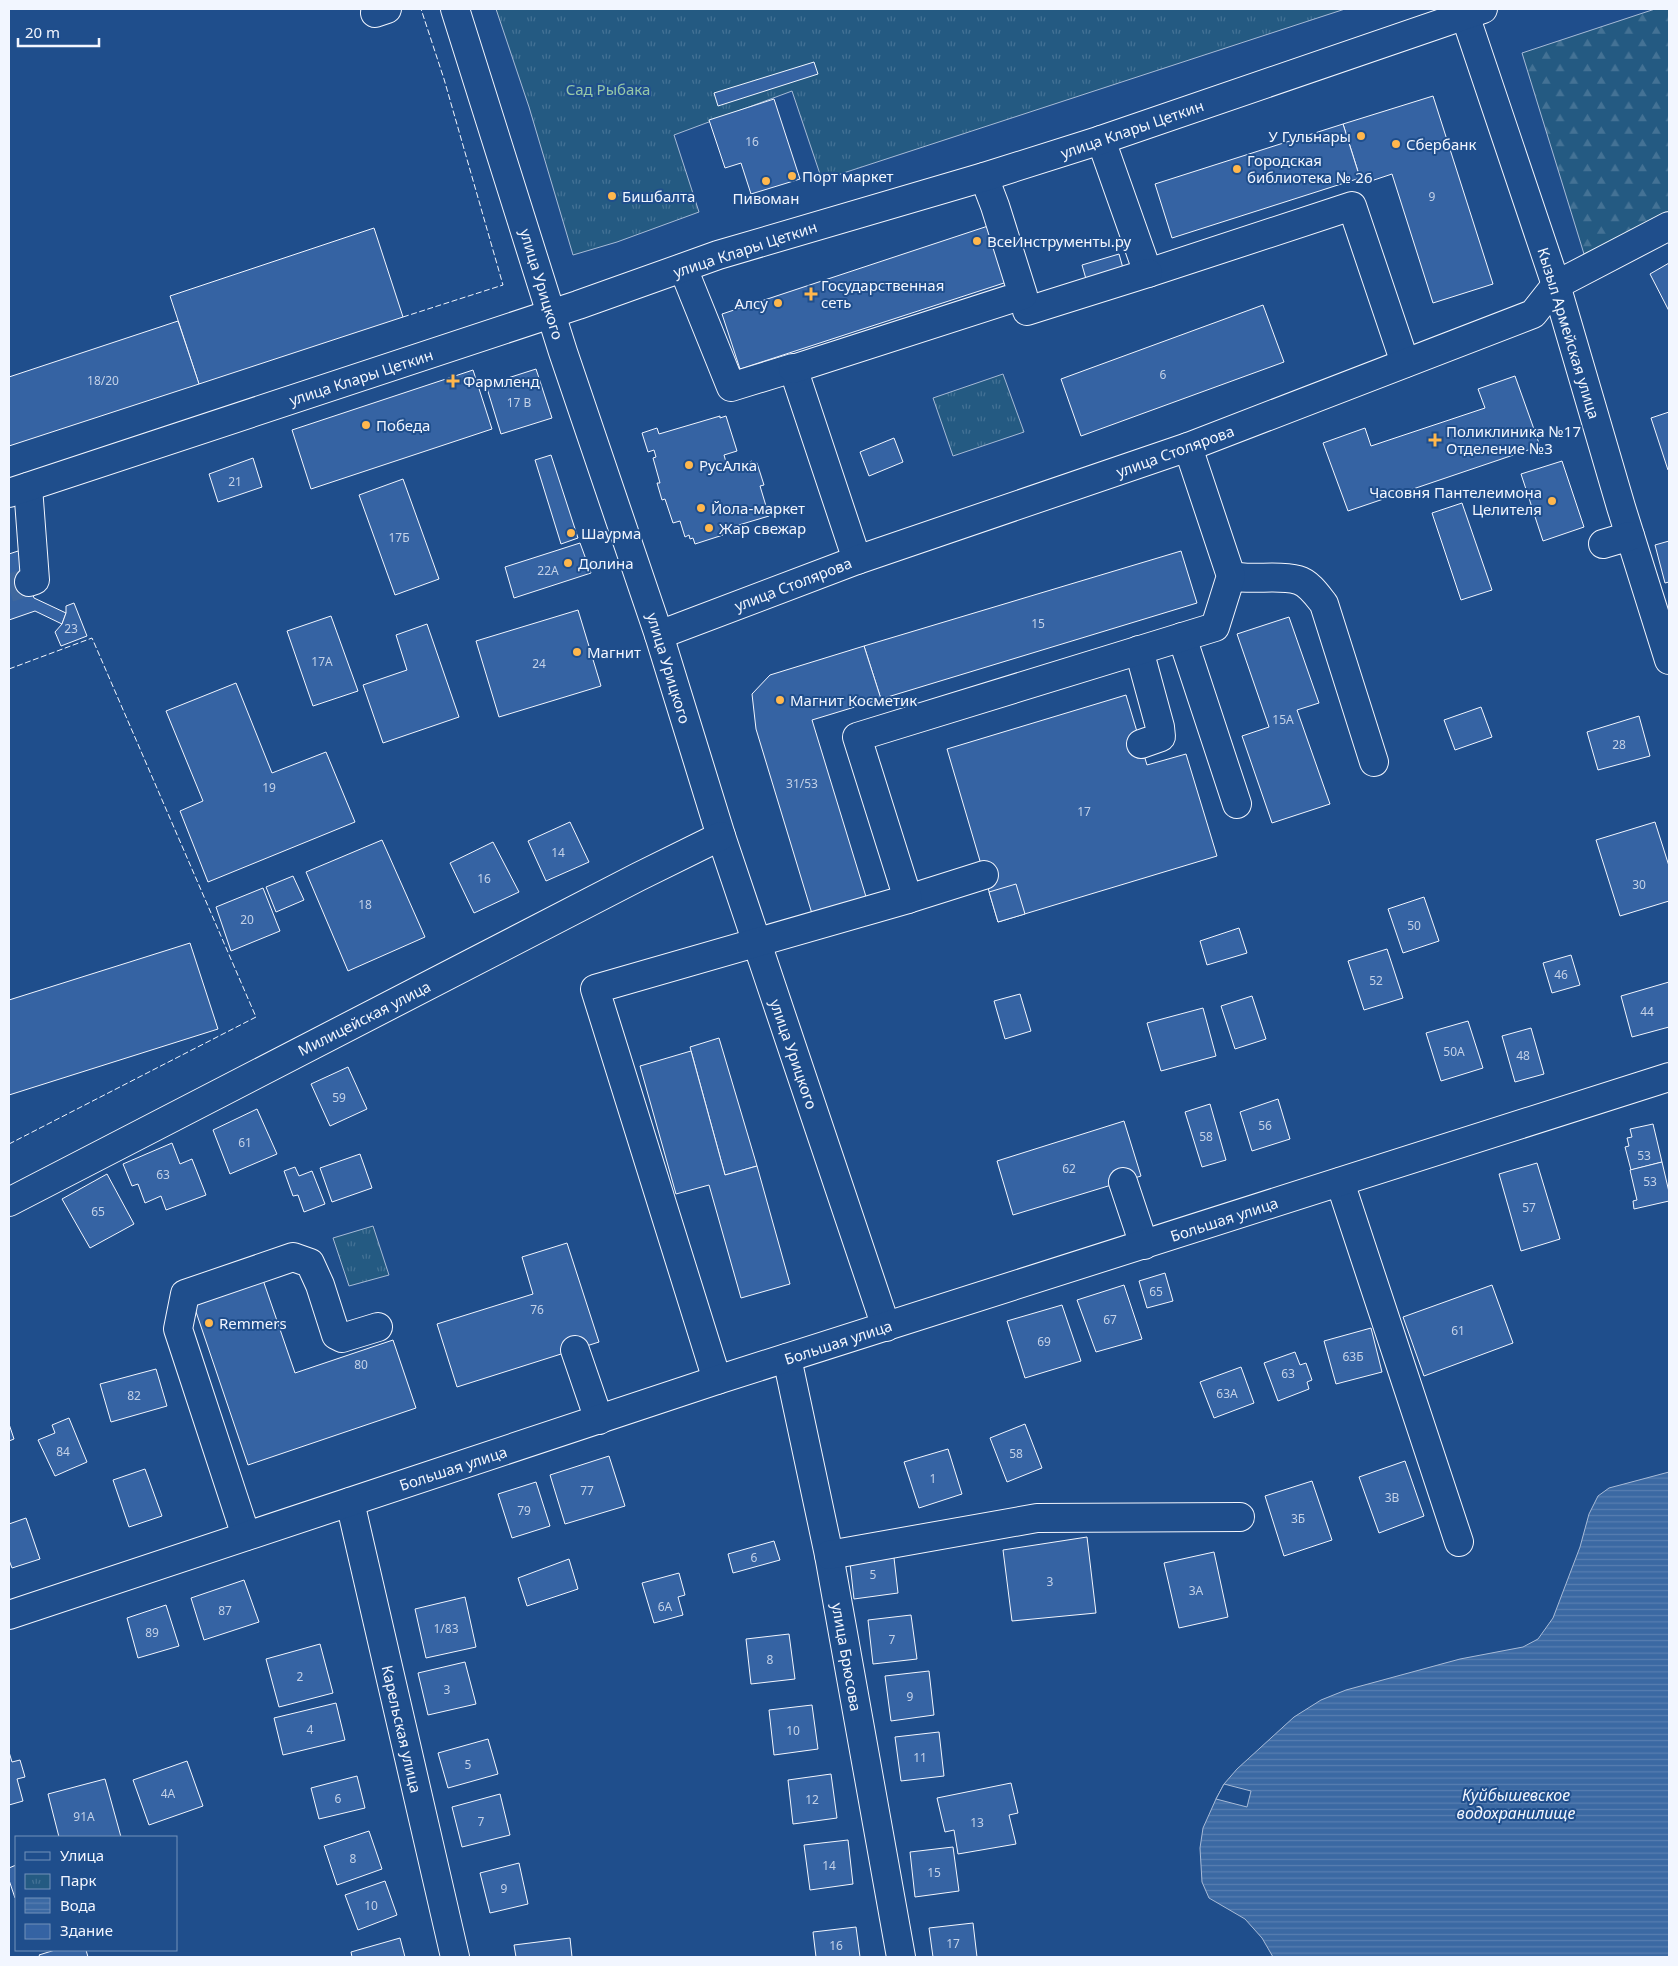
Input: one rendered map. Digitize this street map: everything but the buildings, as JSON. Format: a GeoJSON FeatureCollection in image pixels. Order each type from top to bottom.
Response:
{"type":"FeatureCollection","features":[{"type":"Feature","properties":{"kind":"street","name":"улица Урицкого"},"geometry":{"type":"LineString","coordinates":[[455,9],[552,313],[659,634],[721,836],[886,1327]]}},
{"type":"Feature","properties":{"kind":"street","name":"улица Клары Цеткин"},"geometry":{"type":"LineString","coordinates":[[18,490],[552,313],[718,255],[984,177],[1101,140],[1470,11]]}},
{"type":"Feature","properties":{"kind":"street","name":"Кызыл Армейская улица"},"geometry":{"type":"LineString","coordinates":[[1470,11],[1556,285],[1630,536],[1669,660]]}},
{"type":"Feature","properties":{"kind":"street"},"geometry":{"type":"LineString","coordinates":[[1101,140],[1148,273]]}},
{"type":"Feature","properties":{"kind":"street"},"geometry":{"type":"LineString","coordinates":[[683,268],[731,387],[793,369],[1023,295],[984,177]]}},
{"type":"Feature","properties":{"kind":"street"},"geometry":{"type":"LineString","coordinates":[[1027,311],[1352,206],[1406,363]]}},
{"type":"Feature","properties":{"kind":"street","name":"улица Столярова"},"geometry":{"type":"LineString","coordinates":[[659,634],[857,560],[1188,448],[1533,314],[1556,285],[1669,226]]}},
{"type":"Feature","properties":{"kind":"street"},"geometry":{"type":"LineString","coordinates":[[793,369],[857,560]]}},
{"type":"Feature","properties":{"kind":"street"},"geometry":{"type":"LineString","coordinates":[[908,899],[857,736],[1215,627],[1231,576],[1188,448]]}},
{"type":"Feature","properties":{"kind":"street"},"geometry":{"type":"LineString","coordinates":[[18,490],[35,580],[29,582]]}},
{"type":"Feature","properties":{"kind":"street"},"geometry":{"type":"LineString","coordinates":[[1603,544],[1630,536]]}},
{"type":"Feature","properties":{"kind":"street"},"geometry":{"type":"LineString","coordinates":[[1231,576],[1245,579],[1275,578],[1299,580],[1313,589],[1324,604],[1374,762]]}},
{"type":"Feature","properties":{"kind":"street"},"geometry":{"type":"LineString","coordinates":[[1182,637],[1237,804]]}},
{"type":"Feature","properties":{"kind":"street"},"geometry":{"type":"LineString","coordinates":[[1139,650],[1160,726],[1161,737],[1141,744]]}},
{"type":"Feature","properties":{"kind":"street","name":"Милицейская улица"},"geometry":{"type":"LineString","coordinates":[[9,1202],[638,876],[721,836]]}},
{"type":"Feature","properties":{"kind":"street"},"geometry":{"type":"LineString","coordinates":[[717,1380],[596,989],[984,876]]}},
{"type":"Feature","properties":{"kind":"street","name":"Большая улица"},"geometry":{"type":"LineString","coordinates":[[9,1615],[717,1380],[1669,1077]]}},
{"type":"Feature","properties":{"kind":"street"},"geometry":{"type":"LineString","coordinates":[[1123,1182],[1144,1245]]}},
{"type":"Feature","properties":{"kind":"street"},"geometry":{"type":"LineString","coordinates":[[1340,1182],[1459,1542]]}},
{"type":"Feature","properties":{"kind":"street"},"geometry":{"type":"LineString","coordinates":[[246,1536],[178,1329],[185,1294],[294,1257],[310,1263],[320,1285],[336,1335],[342,1338],[378,1327]]}},
{"type":"Feature","properties":{"kind":"street"},"geometry":{"type":"LineString","coordinates":[[575,1350],[599,1420]]}},
{"type":"Feature","properties":{"kind":"street","name":"улица Брюсова"},"geometry":{"type":"LineString","coordinates":[[788,1358],[829,1554],[901,1957]]}},
{"type":"Feature","properties":{"kind":"street","name":"Карельская улица"},"geometry":{"type":"LineString","coordinates":[[350,1502],[454,1957]]}},
{"type":"Feature","properties":{"kind":"street"},"geometry":{"type":"LineString","coordinates":[[829,1554],[1037,1518],[1240,1517]]}},
{"type":"Feature","properties":{"kind":"green space","name":"Сад Рыбака"},"geometry":{"type":"Polygon","coordinates":[[[496,9],[1345,9],[822,180],[792,91],[674,135],[699,212],[617,242],[573,255],[529,107],[496,9]]]}},
{"type":"Feature","properties":{"kind":"green space"},"geometry":{"type":"Polygon","coordinates":[[[1655,9],[1669,9],[1669,215],[1584,254],[1522,53],[1655,9]]]}},
{"type":"Feature","properties":{"kind":"green space"},"geometry":{"type":"Polygon","coordinates":[[[1003,374],[1024,432],[953,456],[933,398],[1003,374]]]}},
{"type":"Feature","properties":{"kind":"green space"},"geometry":{"type":"Polygon","coordinates":[[[373,1226],[389,1275],[349,1286],[333,1238],[373,1226]]]}},
{"type":"Feature","properties":{"kind":"water","name":"Куйбышевское водохранилище"},"geometry":{"type":"Polygon","coordinates":[[[1669,1472],[1669,1957],[1273,1957],[1262,1938],[1245,1919],[1209,1898],[1202,1882],[1200,1848],[1203,1828],[1224,1784],[1237,1769],[1294,1717],[1321,1700],[1346,1690],[1460,1659],[1523,1647],[1538,1639],[1553,1618],[1580,1547],[1589,1514],[1598,1496],[1609,1488],[1669,1472]]]}},
{"type":"Feature","properties":{"kind":"pier"},"geometry":{"type":"Polygon","coordinates":[[[1224,1784],[1251,1791],[1247,1807],[1216,1799],[1224,1784]]]}},
{"type":"Feature","properties":{"kind":"tunnel"},"geometry":{"type":"LineString","coordinates":[[9,588],[29,582]]}},
{"type":"Feature","properties":{"kind":"fence"},"geometry":{"type":"LineString","coordinates":[[403,317],[503,285],[444,79],[421,9]]}},
{"type":"Feature","properties":{"kind":"fence"},"geometry":{"type":"LineString","coordinates":[[9,669],[92,638],[256,1017],[9,1144]]}},
{"type":"Feature","properties":{"kind":"place","name":"У Гульнары"},"geometry":{"type":"Point","coordinates":[1361,136]}},
{"type":"Feature","properties":{"kind":"place","name":"Сбербанк"},"geometry":{"type":"Point","coordinates":[1396,144]}},
{"type":"Feature","properties":{"kind":"place","name":"Городская библиотека № 26"},"geometry":{"type":"Point","coordinates":[1237,169]}},
{"type":"Feature","properties":{"kind":"place","name":"Порт маркет"},"geometry":{"type":"Point","coordinates":[792,176]}},
{"type":"Feature","properties":{"kind":"place","name":"Пивоман"},"geometry":{"type":"Point","coordinates":[766,181]}},
{"type":"Feature","properties":{"kind":"place","name":"Бишбалта"},"geometry":{"type":"Point","coordinates":[612,196]}},
{"type":"Feature","properties":{"kind":"place","name":"ВсеИнструменты.ру"},"geometry":{"type":"Point","coordinates":[977,241]}},
{"type":"Feature","properties":{"kind":"place","name":"Государственная сеть"},"geometry":{"type":"Point","coordinates":[811,294]}},
{"type":"Feature","properties":{"kind":"place","name":"Алсу"},"geometry":{"type":"Point","coordinates":[778,303]}},
{"type":"Feature","properties":{"kind":"place","name":"Фармленд"},"geometry":{"type":"Point","coordinates":[453,381]}},
{"type":"Feature","properties":{"kind":"place","name":"Победа"},"geometry":{"type":"Point","coordinates":[366,425]}},
{"type":"Feature","properties":{"kind":"place","name":"Поликлиника №17 Отделение №3"},"geometry":{"type":"Point","coordinates":[1435,440]}},
{"type":"Feature","properties":{"kind":"place","name":"РусАлка"},"geometry":{"type":"Point","coordinates":[689,465]}},
{"type":"Feature","properties":{"kind":"place","name":"Часовня Пантелеимона Целителя"},"geometry":{"type":"Point","coordinates":[1552,501]}},
{"type":"Feature","properties":{"kind":"place","name":"Йола-маркет"},"geometry":{"type":"Point","coordinates":[701,508]}},
{"type":"Feature","properties":{"kind":"place","name":"Жар свежар"},"geometry":{"type":"Point","coordinates":[709,528]}},
{"type":"Feature","properties":{"kind":"place","name":"Шаурма"},"geometry":{"type":"Point","coordinates":[571,533]}},
{"type":"Feature","properties":{"kind":"place","name":"Долина"},"geometry":{"type":"Point","coordinates":[568,563]}},
{"type":"Feature","properties":{"kind":"place","name":"Магнит"},"geometry":{"type":"Point","coordinates":[577,652]}},
{"type":"Feature","properties":{"kind":"place","name":"Магнит Косметик"},"geometry":{"type":"Point","coordinates":[780,700]}},
{"type":"Feature","properties":{"kind":"place","name":"Remmers"},"geometry":{"type":"Point","coordinates":[209,1323]}}]}
